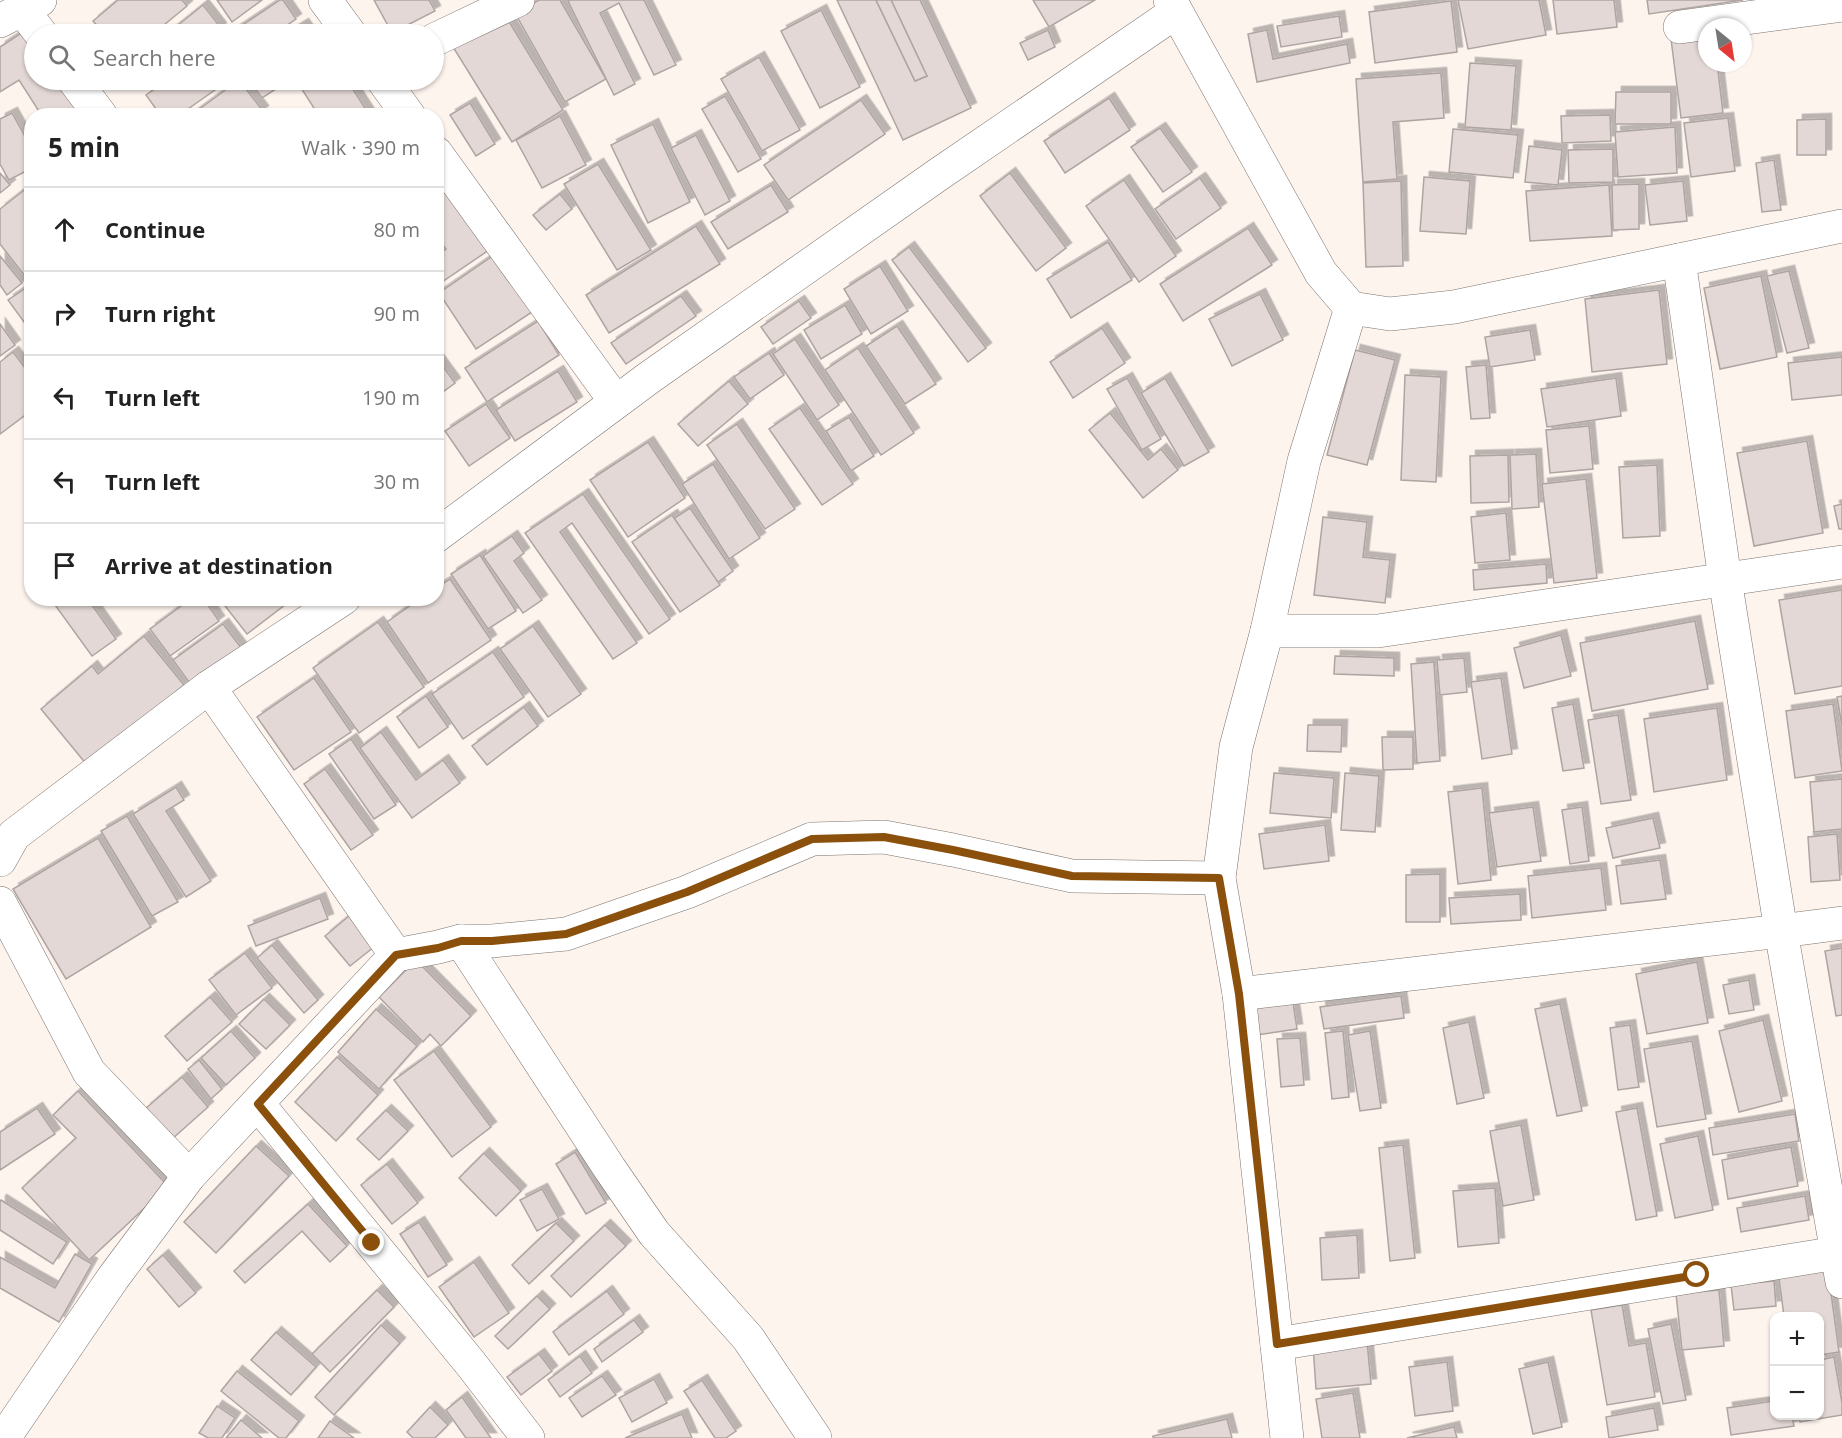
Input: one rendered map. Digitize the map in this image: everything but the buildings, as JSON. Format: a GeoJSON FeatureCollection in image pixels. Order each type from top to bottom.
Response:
{"type":"FeatureCollection","features":[{"type":"Feature","properties":{"kind":"street"},"geometry":{"type":"LineString","coordinates":[[325,0],[343,24]]}},
{"type":"Feature","properties":{"kind":"street"},"geometry":{"type":"LineString","coordinates":[[444,35],[518,0]]}},
{"type":"Feature","properties":{"kind":"street"},"geometry":{"type":"LineString","coordinates":[[1680,27],[1842,5]]}},
{"type":"Feature","properties":{"kind":"street"},"geometry":{"type":"LineString","coordinates":[[444,530],[616,402],[1173,6],[1321,273],[1351,308],[1390,314],[1454,307],[1842,226]]}},
{"type":"Feature","properties":{"kind":"street"},"geometry":{"type":"LineString","coordinates":[[82,90],[95,108]]}},
{"type":"Feature","properties":{"kind":"street"},"geometry":{"type":"LineString","coordinates":[[390,90],[403,108]]}},
{"type":"Feature","properties":{"kind":"street"},"geometry":{"type":"LineString","coordinates":[[444,164],[616,402]]}},
{"type":"Feature","properties":{"kind":"street"},"geometry":{"type":"LineString","coordinates":[[1277,1344],[1839,1267],[1781,931],[1725,579],[1678,260]]}},
{"type":"Feature","properties":{"kind":"street"},"geometry":{"type":"LineString","coordinates":[[1287,1438],[1239,994],[1219,878],[1236,747],[1267,631],[1304,461],[1351,308]]}},
{"type":"Feature","properties":{"kind":"street"},"geometry":{"type":"LineString","coordinates":[[1267,631],[1378,631],[1842,562]]}},
{"type":"Feature","properties":{"kind":"street"},"geometry":{"type":"LineString","coordinates":[[0,860],[14,834],[210,687],[332,606]]}},
{"type":"Feature","properties":{"kind":"street"},"geometry":{"type":"LineString","coordinates":[[210,687],[396,955]]}},
{"type":"Feature","properties":{"kind":"street"},"geometry":{"type":"LineString","coordinates":[[4,1438],[113,1278],[189,1176],[396,955],[438,948],[461,941],[492,941],[566,934],[687,892],[812,839],[884,837],[1072,876],[1219,878]]}},
{"type":"Feature","properties":{"kind":"street"},"geometry":{"type":"LineString","coordinates":[[0,903],[89,1072],[189,1176]]}},
{"type":"Feature","properties":{"kind":"street"},"geometry":{"type":"LineString","coordinates":[[1239,994],[1842,922]]}},
{"type":"Feature","properties":{"kind":"street"},"geometry":{"type":"LineString","coordinates":[[461,941],[654,1233],[748,1338],[815,1438]]}},
{"type":"Feature","properties":{"kind":"street"},"geometry":{"type":"LineString","coordinates":[[258,1104],[528,1438]]}},
{"type":"Feature","properties":{"kind":"route"},"geometry":{"type":"LineString","coordinates":[[372,1243],[258,1104],[396,955],[438,948],[461,941],[492,941],[566,934],[687,892],[812,839],[884,837],[1072,876],[1219,878],[1239,994],[1277,1344],[1697,1275]]}}]}
